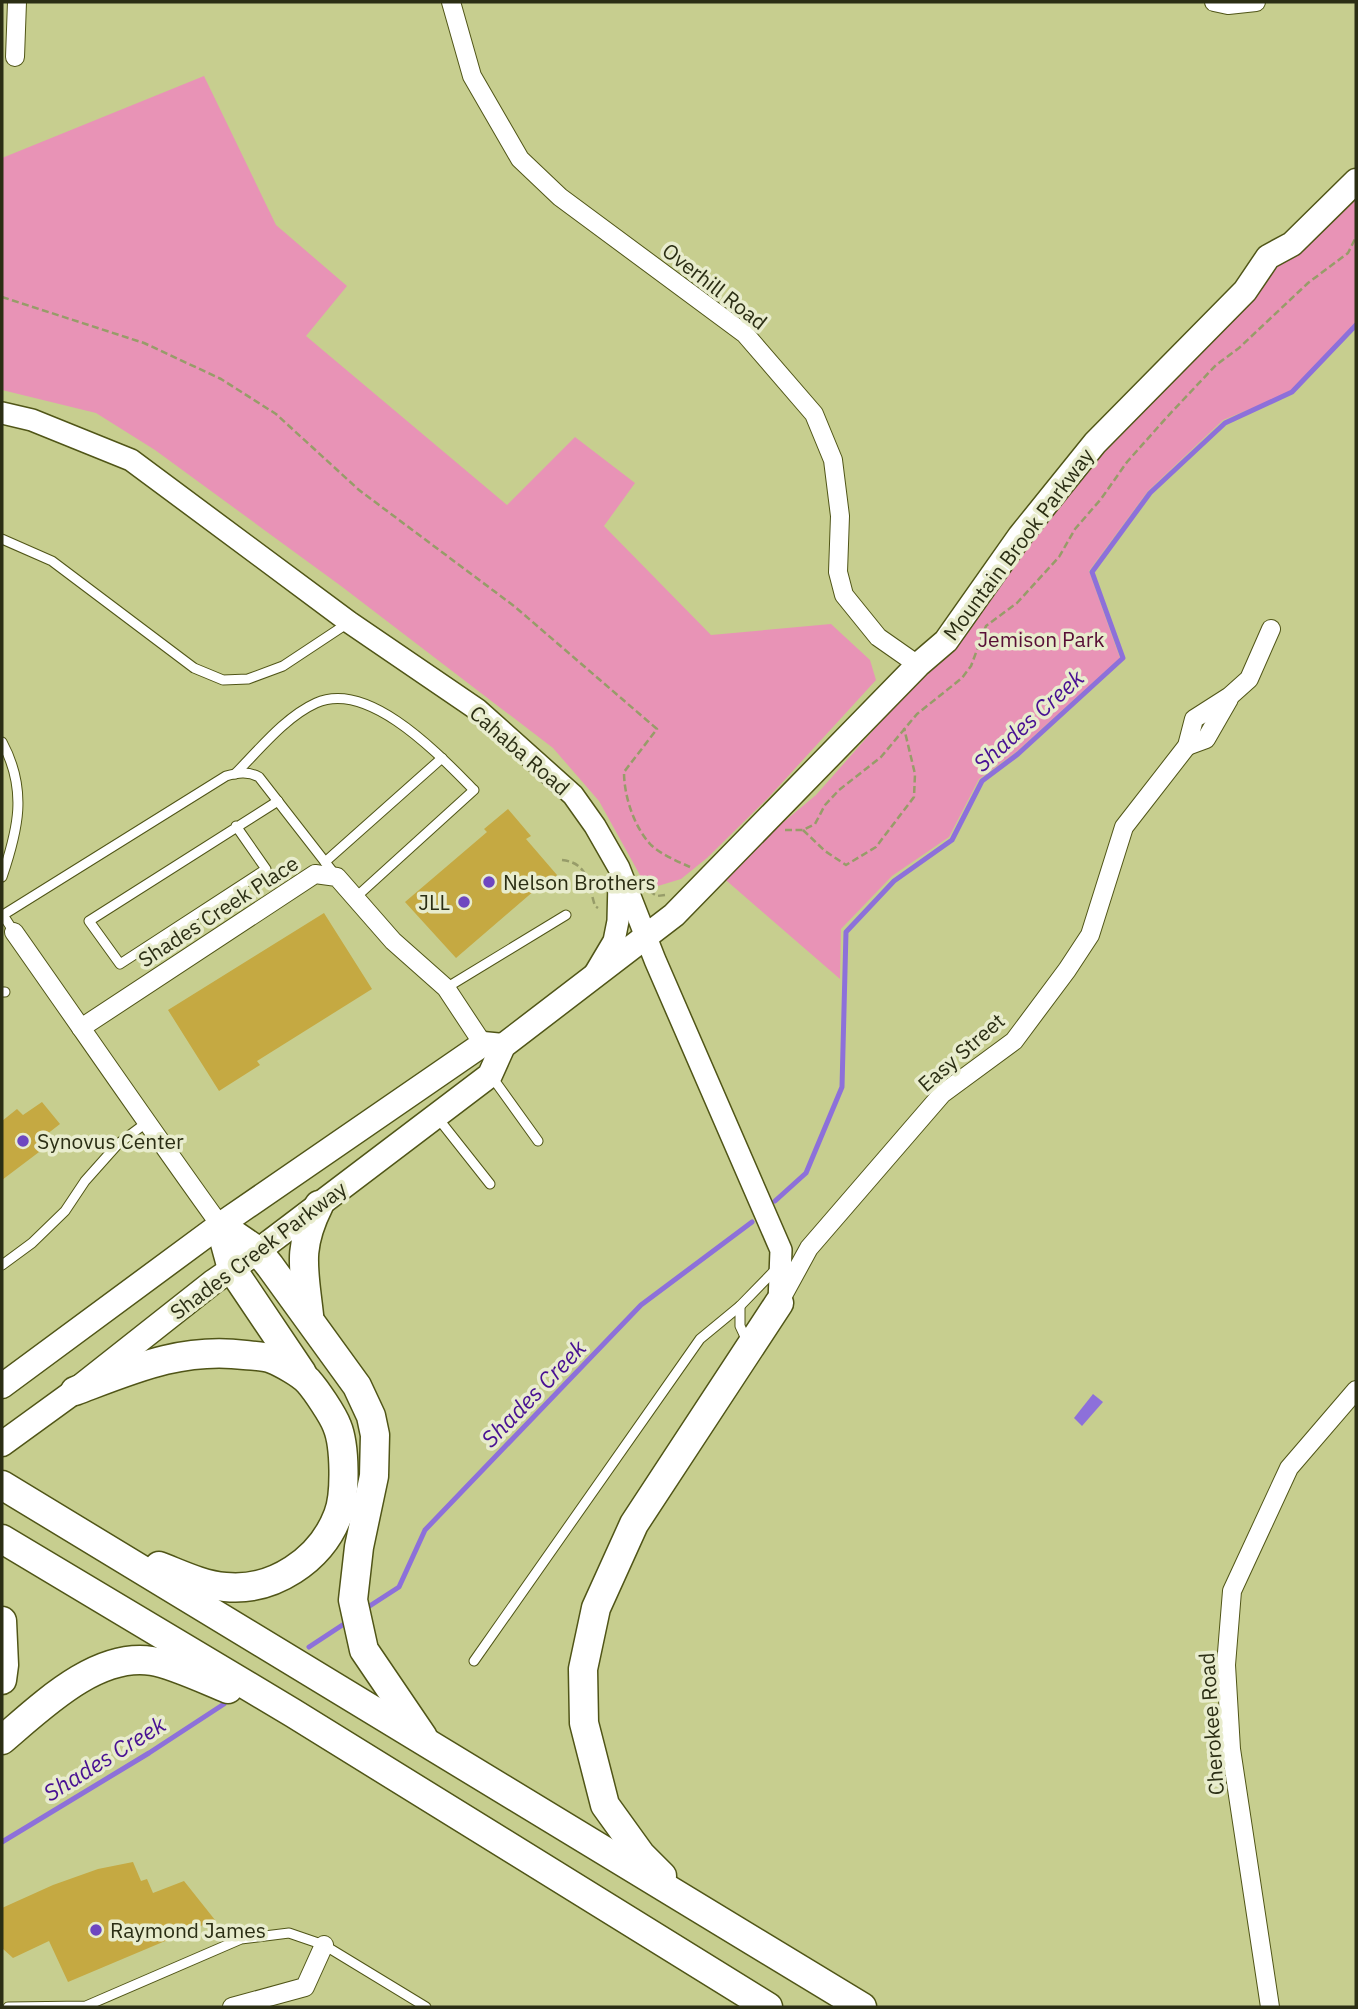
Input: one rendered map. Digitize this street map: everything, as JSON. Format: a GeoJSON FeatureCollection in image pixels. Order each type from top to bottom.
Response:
{"type":"FeatureCollection","features":[{"type":"Feature","properties":{"kind":"highway"},"geometry":{"type":"LineString","coordinates":[[310,1318],[303,1267],[304,1247],[307,1229],[319,1205]]}},
{"type":"Feature","properties":{"kind":"highway"},"geometry":{"type":"LineString","coordinates":[[220,1225],[258,1251],[310,1318],[357,1386],[371,1416],[375,1434],[374,1476],[359,1548],[353,1600],[364,1650],[428,1745]]}},
{"type":"Feature","properties":{"kind":"highway"},"geometry":{"type":"LineString","coordinates":[[98,1543],[193,1579],[225,1587],[265,1583],[287,1574],[306,1561],[323,1542],[338,1515],[345,1481],[338,1426],[232,1269],[220,1225]]}},
{"type":"Feature","properties":{"kind":"highway"},"geometry":{"type":"LineString","coordinates":[[700,1911],[640,1855],[605,1805],[584,1723],[583,1669],[596,1608],[634,1524],[779,1303]]}},
{"type":"Feature","properties":{"kind":"highway"},"geometry":{"type":"LineString","coordinates":[[75,1391],[158,1360],[222,1352],[271,1358],[307,1380]]}},
{"type":"Feature","properties":{"kind":"highway"},"geometry":{"type":"LineString","coordinates":[[2,1485],[862,2007]]}},
{"type":"Feature","properties":{"kind":"highway"},"geometry":{"type":"LineString","coordinates":[[2,1539],[293,1713],[768,2007]]}},
{"type":"Feature","properties":{"kind":"highway"},"geometry":{"type":"LineString","coordinates":[[2,1621],[3,1672]]}},
{"type":"Feature","properties":{"kind":"highway"},"geometry":{"type":"LineString","coordinates":[[2,1740],[59,1692],[102,1667],[129,1661],[152,1661],[293,1713]]}},
{"type":"Feature","properties":{"kind":"highway"},"geometry":{"type":"LineString","coordinates":[[707,1970],[734,2007]]}},
{"type":"Feature","properties":{"kind":"main road","name":"Mountain Brook Parkway"},"geometry":{"type":"LineString","coordinates":[[646,935],[674,915],[730,858],[772,825],[918,665],[946,641],[1020,536],[1095,443],[1245,291],[1268,257],[1292,244],[1356,181]]}},
{"type":"Feature","properties":{"kind":"main road","name":"Shades Creek Parkway"},"geometry":{"type":"LineString","coordinates":[[2,1386],[220,1225],[592,978],[646,935]]}},
{"type":"Feature","properties":{"kind":"main road","name":"Shades Creek Parkway"},"geometry":{"type":"LineString","coordinates":[[2,1444],[490,1075],[493,1045]]}},
{"type":"Feature","properties":{"kind":"street"},"geometry":{"type":"LineString","coordinates":[[15,57],[17,2]]}},
{"type":"Feature","properties":{"kind":"street","name":"Overhill Road"},"geometry":{"type":"LineString","coordinates":[[451,2],[472,76],[520,159],[560,197],[745,334],[814,414],[833,460],[840,516],[838,572],[844,596],[878,637],[918,665]]}},
{"type":"Feature","properties":{"kind":"street"},"geometry":{"type":"LineString","coordinates":[[1214,2],[1228,5],[1256,2]]}},
{"type":"Feature","properties":{"kind":"street","name":"Cahaba Road"},"geometry":{"type":"LineString","coordinates":[[2,413],[32,420],[131,460],[349,622],[478,710],[573,795],[619,868],[781,1250],[779,1303]]}},
{"type":"Feature","properties":{"kind":"street","name":"Easy Street"},"geometry":{"type":"LineString","coordinates":[[779,1303],[809,1248],[889,1155],[942,1094],[1014,1041],[1067,970],[1090,935],[1124,827],[1187,746],[1194,719],[1230,696],[1249,679],[1271,629]]}},
{"type":"Feature","properties":{"kind":"street"},"geometry":{"type":"LineString","coordinates":[[592,978],[614,942],[618,920],[619,868]]}},
{"type":"Feature","properties":{"kind":"street","name":"Shades Creek Place"},"geometry":{"type":"LineString","coordinates":[[81,1028],[315,874],[337,877]]}},
{"type":"Feature","properties":{"kind":"street"},"geometry":{"type":"LineString","coordinates":[[337,877],[393,941],[446,988],[493,1045]]}},
{"type":"Feature","properties":{"kind":"street"},"geometry":{"type":"LineString","coordinates":[[14,932],[220,1225]]}},
{"type":"Feature","properties":{"kind":"street","name":"Cherokee Road"},"geometry":{"type":"LineString","coordinates":[[1270,2007],[1231,1749],[1226,1665],[1232,1591],[1289,1468],[1356,1390]]}},
{"type":"Feature","properties":{"kind":"street"},"geometry":{"type":"LineString","coordinates":[[232,2007],[305,1987],[324,1945]]}},
{"type":"Feature","properties":{"kind":"lane"},"geometry":{"type":"LineString","coordinates":[[2,539],[52,561],[194,668],[223,680],[248,679],[283,666],[349,622]]}},
{"type":"Feature","properties":{"kind":"lane"},"geometry":{"type":"LineString","coordinates":[[235,774],[292,718],[317,702],[340,697],[367,704],[399,723],[442,758],[474,790],[355,898]]}},
{"type":"Feature","properties":{"kind":"lane"},"geometry":{"type":"LineString","coordinates":[[2,742],[13,767],[19,797],[18,822],[2,877]]}},
{"type":"Feature","properties":{"kind":"lane"},"geometry":{"type":"LineString","coordinates":[[325,862],[442,758]]}},
{"type":"Feature","properties":{"kind":"lane"},"geometry":{"type":"LineString","coordinates":[[14,932],[2,914],[226,776],[235,774],[252,774],[259,778],[337,877]]}},
{"type":"Feature","properties":{"kind":"lane"},"geometry":{"type":"LineString","coordinates":[[236,826],[266,869],[120,964],[89,921],[236,826],[278,801]]}},
{"type":"Feature","properties":{"kind":"lane"},"geometry":{"type":"LineString","coordinates":[[446,988],[566,915]]}},
{"type":"Feature","properties":{"kind":"lane"},"geometry":{"type":"LineString","coordinates":[[490,1075],[538,1141]]}},
{"type":"Feature","properties":{"kind":"lane"},"geometry":{"type":"LineString","coordinates":[[436,1116],[490,1184]]}},
{"type":"Feature","properties":{"kind":"lane"},"geometry":{"type":"LineString","coordinates":[[2,1265],[32,1243],[65,1211],[85,1181],[118,1144],[146,1123]]}},
{"type":"Feature","properties":{"kind":"lane"},"geometry":{"type":"LineString","coordinates":[[474,1661],[700,1339],[740,1306],[780,1265]]}},
{"type":"Feature","properties":{"kind":"lane"},"geometry":{"type":"LineString","coordinates":[[740,1306],[740,1326],[752,1344]]}},
{"type":"Feature","properties":{"kind":"lane"},"geometry":{"type":"LineString","coordinates":[[8,2007],[86,2006],[241,1940],[289,1933],[324,1945],[426,2007]]}},
{"type":"Feature","properties":{"kind":"path"},"geometry":{"type":"LineString","coordinates":[[803,830],[815,824],[825,805],[839,790],[881,757],[917,714],[962,678],[971,666],[986,626],[1017,603],[1059,557],[1075,529],[1101,499],[1127,462],[1167,417],[1216,365],[1239,348],[1308,283],[1348,253],[1356,237]]}},
{"type":"Feature","properties":{"kind":"path"},"geometry":{"type":"LineString","coordinates":[[2,297],[144,343],[221,379],[275,414],[359,490],[514,606],[657,729],[624,772],[626,795],[645,837],[662,853],[701,871]]}},
{"type":"Feature","properties":{"kind":"path"},"geometry":{"type":"LineString","coordinates":[[772,825],[803,830],[825,851],[846,865],[876,847],[914,797],[915,774],[904,728]]}},
{"type":"Feature","properties":{"kind":"path"},"geometry":{"type":"LineString","coordinates":[[562,860],[576,863],[583,870],[595,906],[605,914]]}},
{"type":"Feature","properties":{"kind":"path"},"geometry":{"type":"LineString","coordinates":[[649,891],[657,896],[671,894]]}},
{"type":"Feature","properties":{"kind":"green space"},"geometry":{"type":"Polygon","coordinates":[[[204,76],[276,225],[347,286],[306,336],[507,505],[575,437],[635,483],[604,526],[711,635],[831,624],[870,660],[876,680],[769,797],[707,858],[681,879],[658,886],[641,877],[599,801],[553,748],[341,586],[155,450],[96,413],[2,390],[2,158],[204,76]]]}},
{"type":"Feature","properties":{"kind":"green space","name":"Jemison Park"},"geometry":{"type":"Polygon","coordinates":[[[1356,190],[1356,328],[1292,392],[1223,420],[1148,491],[1089,571],[1120,658],[1016,752],[979,779],[949,837],[892,876],[841,929],[840,979],[720,875],[816,795],[953,640],[1112,440],[1279,265],[1356,190]]]}},
{"type":"Feature","properties":{"kind":"shaded area"},"geometry":{"type":"Polygon","coordinates":[[[1093,1394],[1103,1402],[1082,1426],[1074,1418],[1093,1394]]]}},
{"type":"Feature","properties":{"kind":"building","name":"Nelson Brothers"},"geometry":{"type":"Polygon","coordinates":[[[508,809],[531,836],[526,839],[557,875],[539,893],[535,890],[456,958],[405,902],[487,832],[484,829],[508,809]]]}},
{"type":"Feature","properties":{"kind":"building"},"geometry":{"type":"Polygon","coordinates":[[[324,913],[372,989],[257,1061],[260,1065],[219,1091],[168,1010],[324,913]]]}},
{"type":"Feature","properties":{"kind":"building","name":"Synovus Center"},"geometry":{"type":"Polygon","coordinates":[[[42,1102],[60,1124],[42,1138],[47,1146],[2,1180],[2,1121],[17,1109],[23,1115],[42,1102]]]}},
{"type":"Feature","properties":{"kind":"building","name":"Raymond James"},"geometry":{"type":"Polygon","coordinates":[[[133,1862],[141,1881],[147,1879],[153,1893],[184,1881],[215,1920],[68,1982],[49,1941],[13,1958],[2,1948],[2,1908],[53,1885],[98,1869],[133,1862]]]}},
{"type":"Feature","properties":{"kind":"waterway","name":"Shades Creek"},"geometry":{"type":"LineString","coordinates":[[775,1201],[806,1173],[842,1087],[846,932],[894,881],[952,840],[982,781],[1018,754],[1123,658],[1092,572],[1150,493],[1225,423],[1292,392],[1356,325]]}},
{"type":"Feature","properties":{"kind":"waterway","name":"Shades Creek"},"geometry":{"type":"LineString","coordinates":[[365,1609],[399,1587],[425,1530],[641,1305],[752,1222]]}},
{"type":"Feature","properties":{"kind":"waterway","name":"Shades Creek"},"geometry":{"type":"LineString","coordinates":[[309,1647],[347,1622]]}},
{"type":"Feature","properties":{"kind":"waterway","name":"Shades Creek"},"geometry":{"type":"LineString","coordinates":[[2,1842],[224,1704]]}},
{"type":"Feature","properties":{"kind":"place","name":"Nelson Brothers"},"geometry":{"type":"Point","coordinates":[489,882]}},
{"type":"Feature","properties":{"kind":"place","name":"JLL"},"geometry":{"type":"Point","coordinates":[464,902]}},
{"type":"Feature","properties":{"kind":"place","name":"Synovus Center"},"geometry":{"type":"Point","coordinates":[23,1141]}},
{"type":"Feature","properties":{"kind":"place","name":"Raymond James"},"geometry":{"type":"Point","coordinates":[96,1930]}}]}
